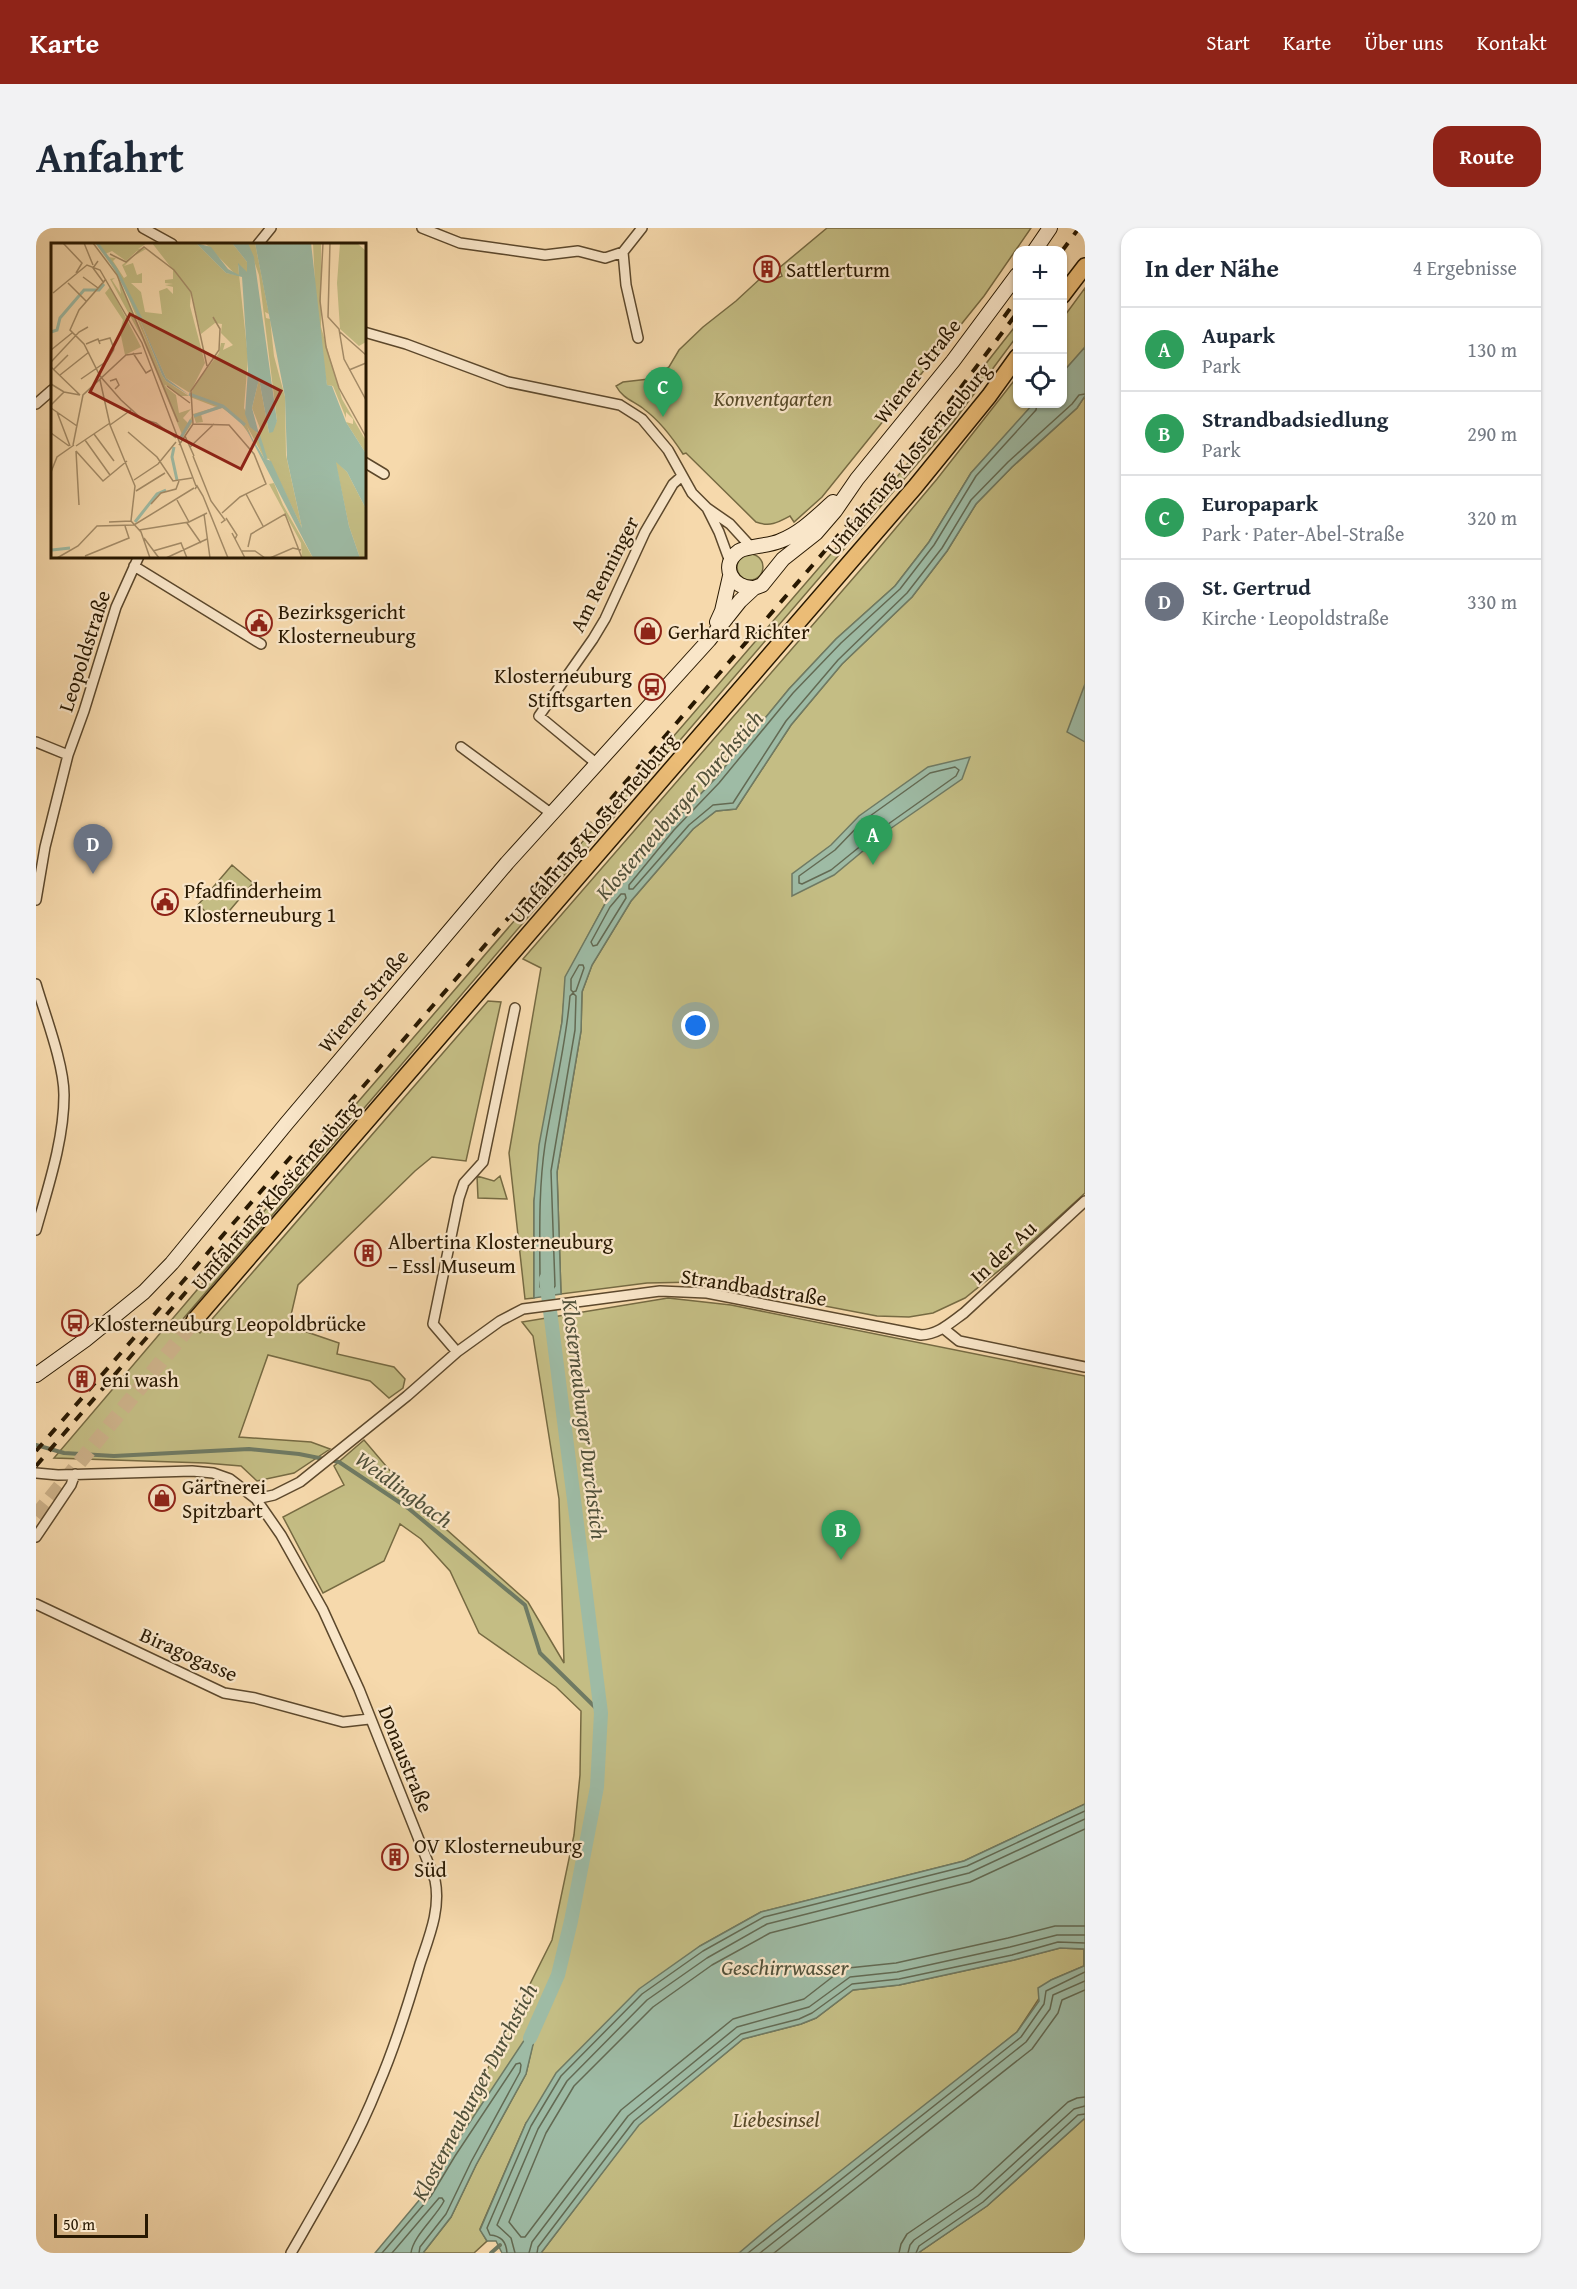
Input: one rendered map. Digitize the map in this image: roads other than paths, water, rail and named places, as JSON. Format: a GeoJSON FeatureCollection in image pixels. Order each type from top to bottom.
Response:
{"type":"FeatureCollection","features":[{"type":"Feature","properties":{"kind":"main road"},"geometry":{"type":"LineString","coordinates":[[1067,290],[1085,266]]}},
{"type":"Feature","properties":{"kind":"main road","name":"Umfahrung Klosterneuburg"},"geometry":{"type":"LineString","coordinates":[[194,1321],[915,487],[989,396],[1013,363]]}},
{"type":"Feature","properties":{"kind":"street"},"geometry":{"type":"LineString","coordinates":[[143,228],[170,243]]}},
{"type":"Feature","properties":{"kind":"street"},"geometry":{"type":"LineString","coordinates":[[259,243],[271,228]]}},
{"type":"Feature","properties":{"kind":"street"},"geometry":{"type":"LineString","coordinates":[[422,228],[460,243],[545,255],[578,251],[605,258],[623,252],[642,228]]}},
{"type":"Feature","properties":{"kind":"street"},"geometry":{"type":"LineString","coordinates":[[1038,246],[1050,228]]}},
{"type":"Feature","properties":{"kind":"street"},"geometry":{"type":"LineString","coordinates":[[623,252],[626,285],[638,338]]}},
{"type":"Feature","properties":{"kind":"street","name":"Wiener Straße"},"geometry":{"type":"LineString","coordinates":[[36,1375],[85,1340],[144,1292],[172,1263],[293,1115],[507,863],[709,640],[740,601],[754,588],[762,585],[783,559],[816,533],[835,511],[953,362],[1013,280]]}},
{"type":"Feature","properties":{"kind":"street"},"geometry":{"type":"LineString","coordinates":[[366,333],[406,344],[508,382],[620,405],[642,419],[668,450],[692,493],[768,559],[770,567],[768,576]]}},
{"type":"Feature","properties":{"kind":"street"},"geometry":{"type":"LineString","coordinates":[[36,404],[51,391]]}},
{"type":"Feature","properties":{"kind":"street"},"geometry":{"type":"LineString","coordinates":[[366,463],[384,474]]}},
{"type":"Feature","properties":{"kind":"street","name":"Am Renninger"},"geometry":{"type":"LineString","coordinates":[[597,764],[539,716],[605,619],[645,532],[673,484],[682,476]]}},
{"type":"Feature","properties":{"kind":"street","name":"Wiener Straße"},"geometry":{"type":"LineString","coordinates":[[709,640],[722,611],[730,570],[738,552],[781,541],[802,530],[847,493]]}},
{"type":"Feature","properties":{"kind":"street"},"geometry":{"type":"LineString","coordinates":[[707,508],[719,532],[730,570],[738,585],[754,588]]}},
{"type":"Feature","properties":{"kind":"street","name":"Leopoldstraße"},"geometry":{"type":"LineString","coordinates":[[36,900],[45,847],[68,755],[116,607],[138,558]]}},
{"type":"Feature","properties":{"kind":"street"},"geometry":{"type":"LineString","coordinates":[[135,566],[261,644]]}},
{"type":"Feature","properties":{"kind":"street"},"geometry":{"type":"LineString","coordinates":[[36,742],[68,755]]}},
{"type":"Feature","properties":{"kind":"street"},"geometry":{"type":"LineString","coordinates":[[461,747],[552,813]]}},
{"type":"Feature","properties":{"kind":"street"},"geometry":{"type":"LineString","coordinates":[[36,984],[62,1076],[64,1096],[60,1131],[50,1180],[36,1230]]}},
{"type":"Feature","properties":{"kind":"street"},"geometry":{"type":"LineString","coordinates":[[457,1352],[433,1323],[459,1198],[465,1183],[483,1162],[515,1008]]}},
{"type":"Feature","properties":{"kind":"street","name":"In der Au"},"geometry":{"type":"LineString","coordinates":[[943,1328],[977,1301],[1085,1201]]}},
{"type":"Feature","properties":{"kind":"street","name":"Strandbadstraße"},"geometry":{"type":"LineString","coordinates":[[256,1499],[286,1490],[309,1475],[457,1352],[500,1321],[523,1309],[660,1290],[707,1293],[921,1335],[932,1334],[943,1328]]}},
{"type":"Feature","properties":{"kind":"street"},"geometry":{"type":"LineString","coordinates":[[943,1328],[959,1341],[1085,1367]]}},
{"type":"Feature","properties":{"kind":"street","name":"Donaustraße"},"geometry":{"type":"LineString","coordinates":[[36,1473],[192,1471],[213,1473],[230,1479],[249,1491],[281,1535],[323,1610],[348,1665],[364,1720],[393,1774],[435,1880],[436,1910],[415,1981],[378,2086],[356,2135],[291,2253]]}},
{"type":"Feature","properties":{"kind":"street"},"geometry":{"type":"LineString","coordinates":[[36,1537],[71,1485],[75,1474]]}},
{"type":"Feature","properties":{"kind":"street","name":"Biragogasse"},"geometry":{"type":"LineString","coordinates":[[36,1604],[224,1692],[343,1722],[364,1720]]}},
{"type":"Feature","properties":{"kind":"water"},"geometry":{"type":"Polygon","coordinates":[[[1085,347],[1085,396],[1077,408],[1012,467],[976,504],[947,551],[912,597],[842,664],[791,725],[736,809],[716,811],[693,829],[631,901],[592,965],[582,992],[581,1031],[557,1172],[561,1294],[534,1298],[534,1201],[539,1145],[562,1022],[565,977],[605,904],[670,826],[715,779],[789,689],[836,639],[895,586],[929,542],[971,473],[1029,408],[1067,408],[1067,367],[1085,347]]]}},
{"type":"Feature","properties":{"kind":"water"},"geometry":{"type":"Polygon","coordinates":[[[1085,684],[1085,742],[1067,732],[1085,684]]]}},
{"type":"Feature","properties":{"kind":"water"},"geometry":{"type":"Polygon","coordinates":[[[970,757],[962,779],[887,831],[834,875],[792,896],[792,874],[831,845],[859,816],[928,767],[970,757]]]}},
{"type":"Feature","properties":{"kind":"water","name":"Geschirrwasser"},"geometry":{"type":"Polygon","coordinates":[[[1085,1804],[1085,2118],[987,2206],[918,2253],[739,2253],[1017,2032],[1039,2001],[1038,1988],[1084,1966],[1084,1949],[1060,1948],[899,1985],[853,1990],[816,2018],[743,2039],[639,2125],[541,2253],[502,2253],[496,2241],[487,2241],[480,2230],[526,2123],[556,2073],[639,1989],[700,1946],[761,1912],[964,1861],[1085,1804]]]}},
{"type":"Feature","properties":{"kind":"water"},"geometry":{"type":"Polygon","coordinates":[[[538,2024],[526,2074],[476,2165],[451,2217],[423,2253],[375,2253],[426,2192],[523,2042],[538,2024]]]}},
{"type":"Feature","properties":{"kind":"waterway","name":"Klosterneuburger Durchstich"},"geometry":{"type":"LineString","coordinates":[[530,2038],[558,1975],[571,1921],[597,1787],[601,1713],[546,1279]]}},
{"type":"Feature","properties":{"kind":"waterway","name":"Weidlingbach"},"geometry":{"type":"LineString","coordinates":[[36,1445],[64,1453],[114,1456],[249,1449],[299,1454],[339,1462],[408,1508],[525,1605],[540,1653],[601,1713]]}},
{"type":"Feature","properties":{"kind":"waterway"},"geometry":{"type":"LineString","coordinates":[[491,2253],[500,2245]]}},
{"type":"Feature","properties":{"kind":"tunnel"},"geometry":{"type":"LineString","coordinates":[[36,1516],[194,1321]]}},
{"type":"Feature","properties":{"kind":"railway"},"geometry":{"type":"LineString","coordinates":[[1066,246],[1079,228]]}},
{"type":"Feature","properties":{"kind":"railway"},"geometry":{"type":"LineString","coordinates":[[1004,317],[1016,300]]}},
{"type":"Feature","properties":{"kind":"railway"},"geometry":{"type":"LineString","coordinates":[[36,1466],[861,509],[943,411],[1013,318]]}},
{"type":"Feature","properties":{"kind":"railway"},"geometry":{"type":"LineString","coordinates":[[36,1451],[295,1152]]}},
{"type":"Feature","properties":{"kind":"place","name":"Sattlerturm"},"geometry":{"type":"Point","coordinates":[767,269]}},
{"type":"Feature","properties":{"kind":"place","name":"Europapark"},"geometry":{"type":"Point","coordinates":[663,417]}},
{"type":"Feature","properties":{"kind":"place","name":"Bezirksgericht Klosterneuburg"},"geometry":{"type":"Point","coordinates":[259,623]}},
{"type":"Feature","properties":{"kind":"place","name":"Gerhard Richter"},"geometry":{"type":"Point","coordinates":[648,631]}},
{"type":"Feature","properties":{"kind":"place","name":"Klosterneuburg Stiftsgarten"},"geometry":{"type":"Point","coordinates":[652,687]}},
{"type":"Feature","properties":{"kind":"place","name":"Aupark"},"geometry":{"type":"Point","coordinates":[873,865]}},
{"type":"Feature","properties":{"kind":"place","name":"St. Gertrud"},"geometry":{"type":"Point","coordinates":[93,874]}},
{"type":"Feature","properties":{"kind":"place","name":"Pfadfinderheim Klosterneuburg 1"},"geometry":{"type":"Point","coordinates":[165,902]}},
{"type":"Feature","properties":{"kind":"place","name":"Albertina Klosterneuburg – Essl Museum"},"geometry":{"type":"Point","coordinates":[368,1253]}},
{"type":"Feature","properties":{"kind":"place","name":"Klosterneuburg Leopoldbrücke"},"geometry":{"type":"Point","coordinates":[75,1323]}},
{"type":"Feature","properties":{"kind":"place","name":"eni wash"},"geometry":{"type":"Point","coordinates":[82,1379]}},
{"type":"Feature","properties":{"kind":"place","name":"Gärtnerei Spitzbart"},"geometry":{"type":"Point","coordinates":[162,1498]}},
{"type":"Feature","properties":{"kind":"place","name":"Strandbadsiedlung"},"geometry":{"type":"Point","coordinates":[841,1560]}},
{"type":"Feature","properties":{"kind":"place","name":"OV Klosterneuburg Süd"},"geometry":{"type":"Point","coordinates":[395,1857]}},
{"type":"Feature","properties":{"kind":"park label","name":"Konventgarten"},"geometry":{"type":"Point","coordinates":[773,398]}},
{"type":"Feature","properties":{"kind":"park label","name":"Liebesinsel"},"geometry":{"type":"Point","coordinates":[776,2119]}}]}
